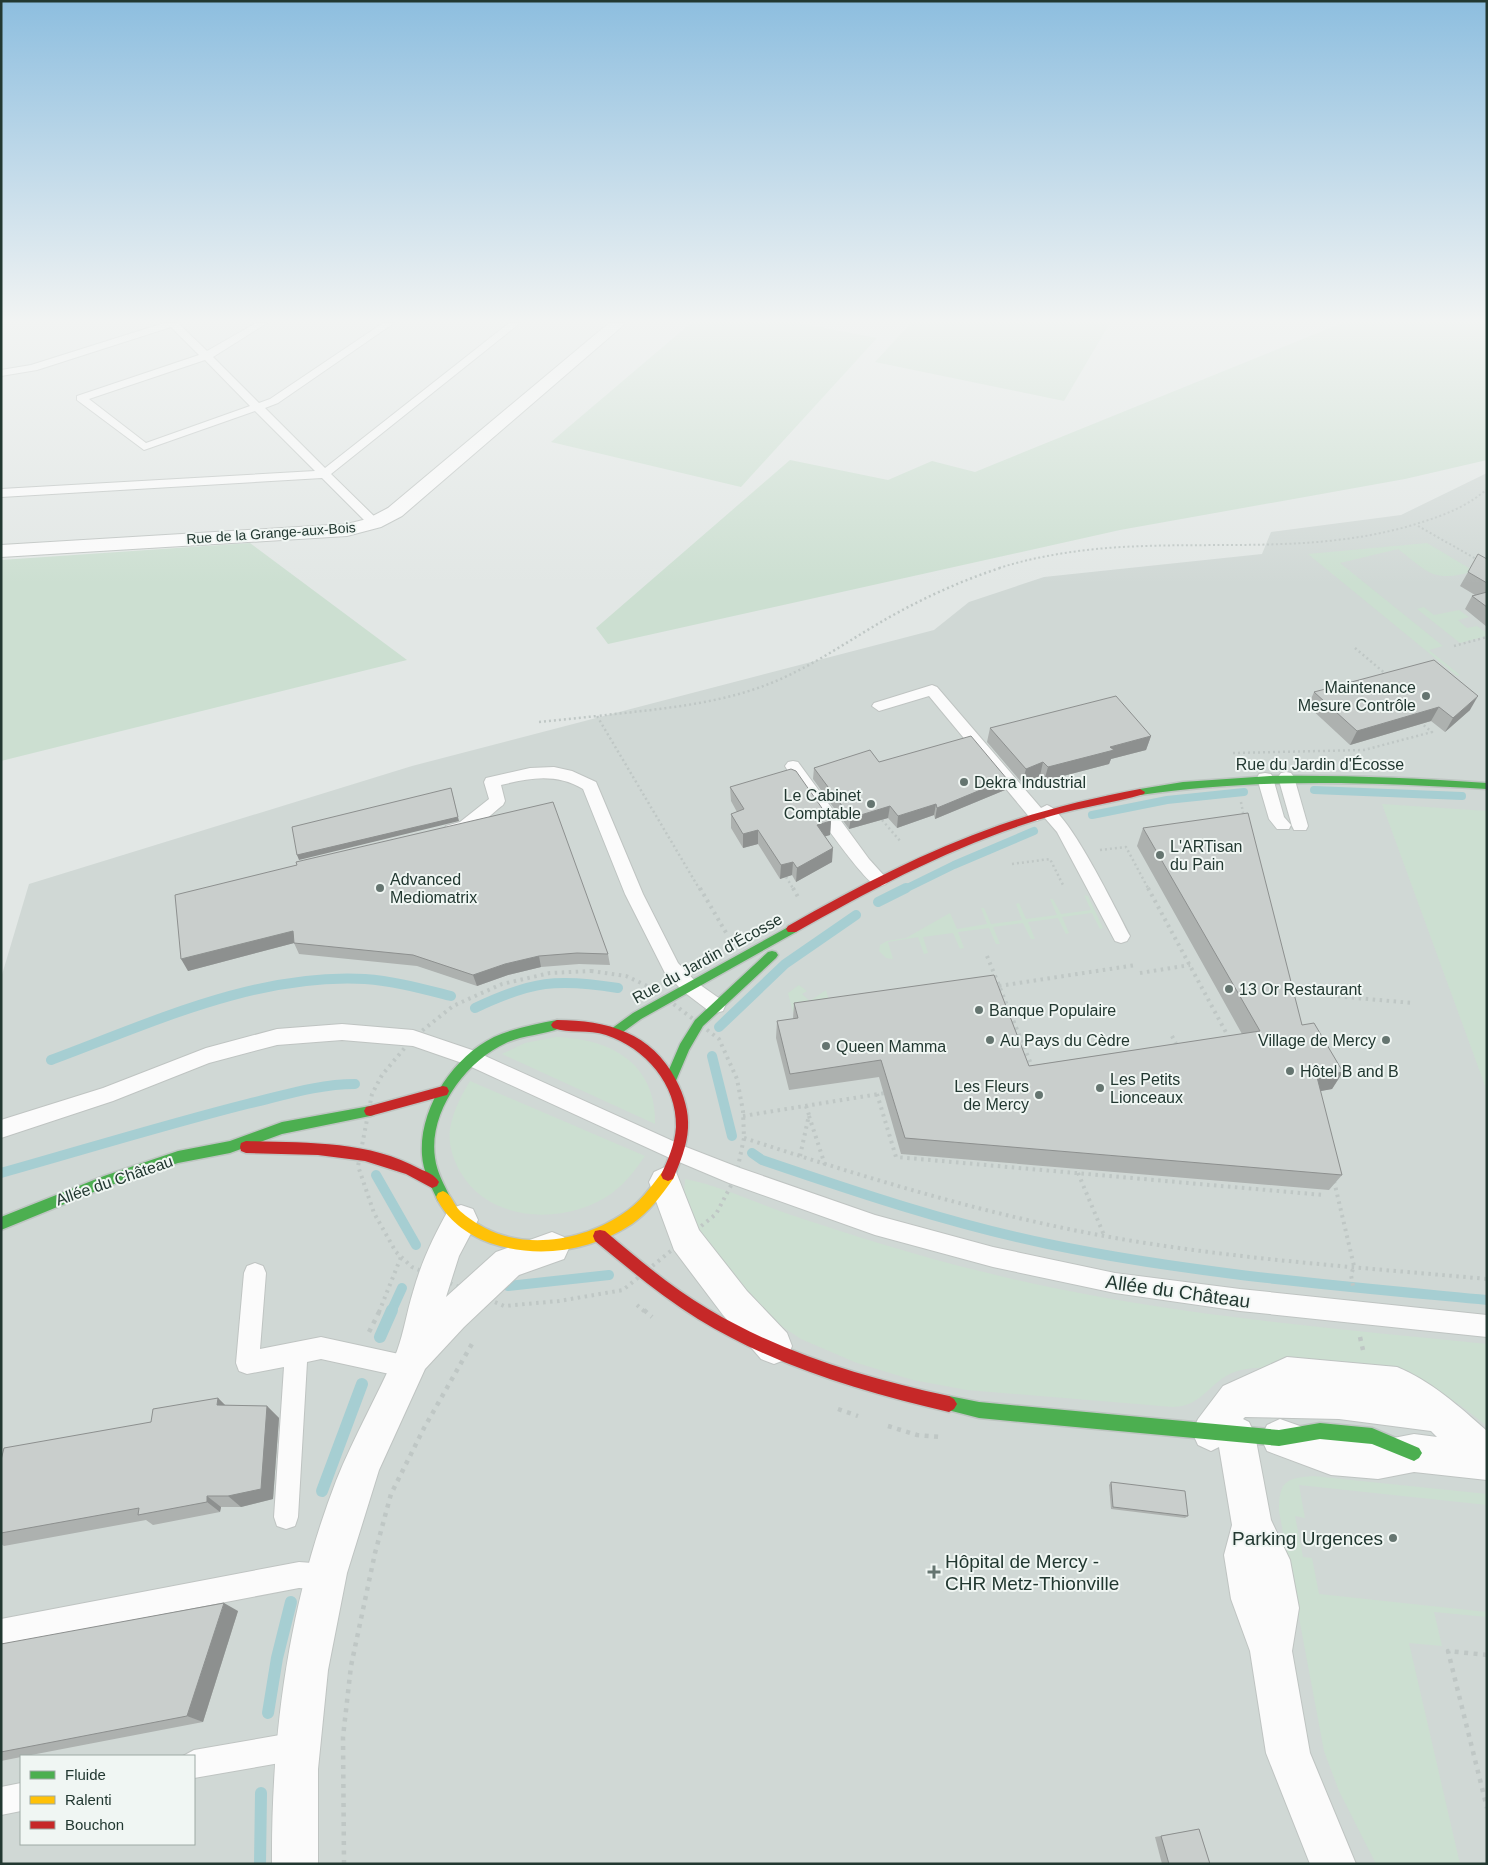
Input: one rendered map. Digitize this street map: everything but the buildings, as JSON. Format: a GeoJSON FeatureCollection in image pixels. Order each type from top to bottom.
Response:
{"type":"FeatureCollection","features":[{"type":"Feature","properties":{"kind":"street","name":"Rue de la Grange-aux-Bois"},"geometry":{"type":"LineString","coordinates":[[1,551],[347,530],[374,523],[395,512],[515,410]]}},
{"type":"Feature","properties":{"kind":"street","name":"Rue du Jardin d'Écosse"},"geometry":{"type":"LineString","coordinates":[[615,1032],[637,1016],[880,880],[976,837],[1042,813],[1096,799],[1165,787],[1265,778],[1348,778],[1487,786]]}},
{"type":"Feature","properties":{"kind":"street","name":"Rue du Jardin d'Écosse"},"geometry":{"type":"LineString","coordinates":[[671,1079],[684,1048],[699,1023],[745,978],[818,914]]}},
{"type":"Feature","properties":{"kind":"street"},"geometry":{"type":"LineString","coordinates":[[409,1364],[492,1303],[508,1263],[555,1247],[600,1236],[638,1213],[672,1168],[683,1127],[680,1102],[671,1079],[657,1060],[637,1044],[615,1032],[586,1025],[549,1026],[507,1036],[472,1058],[443,1091],[432,1113],[427,1136],[427,1159],[432,1182],[444,1202],[461,1220],[488,1237],[520,1246],[555,1247]]}},
{"type":"Feature","properties":{"kind":"street","name":"Allée du Château"},"geometry":{"type":"LineString","coordinates":[[1,1224],[109,1180],[178,1157],[230,1147],[282,1128],[370,1111],[443,1091]]}},
{"type":"Feature","properties":{"kind":"street","name":"Allée du Château"},"geometry":{"type":"LineString","coordinates":[[230,1147],[335,1150],[361,1153],[401,1164],[432,1182]]}},
{"type":"Feature","properties":{"kind":"street"},"geometry":{"type":"LineString","coordinates":[[672,1168],[686,1239],[735,1303],[780,1353]]}},
{"type":"Feature","properties":{"kind":"street"},"geometry":{"type":"LineString","coordinates":[[295,1864],[298,1746],[310,1652],[326,1577],[342,1519],[356,1480],[380,1422],[409,1364],[444,1247],[461,1220]]}},
{"type":"Feature","properties":{"kind":"street"},"geometry":{"type":"LineString","coordinates":[[600,1236],[702,1314],[780,1353],[890,1391],[979,1410],[1228,1422],[1331,1456],[1378,1460],[1414,1453],[1487,1461]]}},
{"type":"Feature","properties":{"kind":"street"},"geometry":{"type":"LineString","coordinates":[[1228,1422],[1293,1397],[1396,1406],[1442,1416],[1487,1456]]}},
{"type":"Feature","properties":{"kind":"street"},"geometry":{"type":"LineString","coordinates":[[1228,1422],[1252,1526],[1244,1555],[1251,1599],[1271,1652],[1288,1753],[1333,1864]]}},
{"type":"Feature","properties":{"kind":"lane"},"geometry":{"type":"LineString","coordinates":[[96,410],[144,447],[249,410]]}},
{"type":"Feature","properties":{"kind":"lane"},"geometry":{"type":"LineString","coordinates":[[261,410],[374,523]]}},
{"type":"Feature","properties":{"kind":"lane"},"geometry":{"type":"LineString","coordinates":[[1,493],[324,474],[405,410]]}},
{"type":"Feature","properties":{"kind":"lane"},"geometry":{"type":"LineString","coordinates":[[879,706],[932,690],[1042,813],[1063,829],[1121,936]]}},
{"type":"Feature","properties":{"kind":"lane"},"geometry":{"type":"LineString","coordinates":[[793,766],[863,862],[880,880]]}},
{"type":"Feature","properties":{"kind":"lane"},"geometry":{"type":"LineString","coordinates":[[436,834],[465,827],[497,800],[492,782],[536,772],[548,772],[578,778],[590,786],[634,894],[671,968],[690,987],[716,1006]]}},
{"type":"Feature","properties":{"kind":"lane"},"geometry":{"type":"LineString","coordinates":[[1286,777],[1300,826]]}},
{"type":"Feature","properties":{"kind":"lane"},"geometry":{"type":"LineString","coordinates":[[1265,778],[1280,822]]}},
{"type":"Feature","properties":{"kind":"lane","name":"Allée du Château"},"geometry":{"type":"LineString","coordinates":[[1,1128],[106,1095],[206,1056],[277,1037],[342,1032],[413,1038],[472,1058],[672,1168],[736,1176],[875,1225],[992,1257],[1115,1283],[1240,1300],[1487,1326]]}},
{"type":"Feature","properties":{"kind":"lane"},"geometry":{"type":"LineString","coordinates":[[255,1273],[247,1363],[321,1348],[409,1364]]}},
{"type":"Feature","properties":{"kind":"lane"},"geometry":{"type":"LineString","coordinates":[[286,1517],[296,1353]]}},
{"type":"Feature","properties":{"kind":"lane"},"geometry":{"type":"LineString","coordinates":[[1,1632],[299,1575],[326,1577]]}},
{"type":"Feature","properties":{"kind":"lane"},"geometry":{"type":"LineString","coordinates":[[195,1764],[298,1746]]}},
{"type":"Feature","properties":{"kind":"lane"},"geometry":{"type":"LineString","coordinates":[[1,1801],[20,1797]]}},
{"type":"Feature","properties":{"kind":"path"},"geometry":{"type":"LineString","coordinates":[[539,722],[648,710],[744,693],[776,681],[918,601],[967,578],[1020,562],[1103,547],[1312,544],[1363,539],[1418,526],[1474,502],[1487,489]]}},
{"type":"Feature","properties":{"kind":"path"},"geometry":{"type":"LineString","coordinates":[[1418,526],[1478,560]]}},
{"type":"Feature","properties":{"kind":"path"},"geometry":{"type":"LineString","coordinates":[[1454,646],[1487,637]]}},
{"type":"Feature","properties":{"kind":"path"},"geometry":{"type":"LineString","coordinates":[[1355,648],[1388,676]]}},
{"type":"Feature","properties":{"kind":"path"},"geometry":{"type":"LineString","coordinates":[[597,716],[661,827],[743,957]]}},
{"type":"Feature","properties":{"kind":"path"},"geometry":{"type":"LineString","coordinates":[[1233,753],[1364,750],[1432,732],[1416,719]]}},
{"type":"Feature","properties":{"kind":"path"},"geometry":{"type":"LineString","coordinates":[[1242,806],[1246,827]]}},
{"type":"Feature","properties":{"kind":"path"},"geometry":{"type":"LineString","coordinates":[[1235,818],[1244,817],[1280,822]]}},
{"type":"Feature","properties":{"kind":"path"},"geometry":{"type":"LineString","coordinates":[[882,820],[904,847]]}},
{"type":"Feature","properties":{"kind":"path"},"geometry":{"type":"LineString","coordinates":[[1094,841],[1099,850],[1126,847],[1229,1038]]}},
{"type":"Feature","properties":{"kind":"path"},"geometry":{"type":"LineString","coordinates":[[1012,864],[1050,859],[1064,887]]}},
{"type":"Feature","properties":{"kind":"path"},"geometry":{"type":"LineString","coordinates":[[786,877],[801,902]]}},
{"type":"Feature","properties":{"kind":"path"},"geometry":{"type":"LineString","coordinates":[[987,956],[1033,1070]]}},
{"type":"Feature","properties":{"kind":"path"},"geometry":{"type":"LineString","coordinates":[[999,986],[1136,965]]}},
{"type":"Feature","properties":{"kind":"path"},"geometry":{"type":"LineString","coordinates":[[1140,972],[1190,965]]}},
{"type":"Feature","properties":{"kind":"path"},"geometry":{"type":"LineString","coordinates":[[590,971],[626,976],[654,989],[699,1023],[719,1039],[737,1079],[743,1116],[744,1138],[736,1176],[716,1214],[623,1290],[559,1301],[492,1303],[412,1267],[396,1252],[374,1213],[359,1174],[372,1094],[382,1075],[413,1038],[454,1006],[502,984],[550,973],[590,971]]}},
{"type":"Feature","properties":{"kind":"path"},"geometry":{"type":"LineString","coordinates":[[1286,983],[1290,1001]]}},
{"type":"Feature","properties":{"kind":"path"},"geometry":{"type":"LineString","coordinates":[[1288,992],[1413,1003]]}},
{"type":"Feature","properties":{"kind":"path"},"geometry":{"type":"LineString","coordinates":[[1172,1036],[1178,1046]]}},
{"type":"Feature","properties":{"kind":"path"},"geometry":{"type":"LineString","coordinates":[[1221,1039],[1236,1037]]}},
{"type":"Feature","properties":{"kind":"path"},"geometry":{"type":"LineString","coordinates":[[1168,1048],[1186,1045]]}},
{"type":"Feature","properties":{"kind":"path"},"geometry":{"type":"LineString","coordinates":[[1024,1071],[1043,1068]]}},
{"type":"Feature","properties":{"kind":"path"},"geometry":{"type":"LineString","coordinates":[[743,1116],[887,1093]]}},
{"type":"Feature","properties":{"kind":"path"},"geometry":{"type":"LineString","coordinates":[[877,1094],[896,1157],[1323,1195]]}},
{"type":"Feature","properties":{"kind":"path"},"geometry":{"type":"LineString","coordinates":[[806,1106],[825,1165]]}},
{"type":"Feature","properties":{"kind":"path"},"geometry":{"type":"LineString","coordinates":[[800,1156],[809,1116]]}},
{"type":"Feature","properties":{"kind":"path"},"geometry":{"type":"LineString","coordinates":[[744,1138],[825,1165],[982,1210],[1104,1235],[1215,1252],[1487,1278]]}},
{"type":"Feature","properties":{"kind":"path"},"geometry":{"type":"LineString","coordinates":[[1078,1173],[1104,1235]]}},
{"type":"Feature","properties":{"kind":"path"},"geometry":{"type":"LineString","coordinates":[[1334,1179],[1354,1266]]}},
{"type":"Feature","properties":{"kind":"path"},"geometry":{"type":"LineString","coordinates":[[357,1356],[386,1299],[401,1257]]}},
{"type":"Feature","properties":{"kind":"path"},"geometry":{"type":"LineString","coordinates":[[344,1864],[343,1737],[351,1666],[375,1553],[391,1494],[424,1428],[478,1333]]}},
{"type":"Feature","properties":{"kind":"path"},"geometry":{"type":"LineString","coordinates":[[1487,1655],[1448,1651],[1487,1808]]}},
{"type":"Feature","properties":{"kind":"shaded area"},"geometry":{"type":"Polygon","coordinates":[[[1487,473],[1487,1864],[1,1864],[1,978],[29,884],[412,766],[934,630],[969,602],[1044,577],[1262,554],[1271,532],[1401,515],[1487,473]]]}},
{"type":"Feature","properties":{"kind":"green space"},"geometry":{"type":"Polygon","coordinates":[[[589,410],[811,410],[741,487],[551,442],[589,410]]]}},
{"type":"Feature","properties":{"kind":"green space"},"geometry":{"type":"Polygon","coordinates":[[[1128,410],[1487,410],[1487,460],[1405,479],[1120,530],[608,644],[596,628],[790,460],[888,480],[932,461],[975,472],[1128,410]]]}},
{"type":"Feature","properties":{"kind":"green space"},"geometry":{"type":"Polygon","coordinates":[[[250,543],[407,660],[1,761],[1,560],[250,543]]]}},
{"type":"Feature","properties":{"kind":"green space"},"geometry":{"type":"Polygon","coordinates":[[[1427,543],[1474,571],[1449,576],[1432,574],[1398,549],[1340,563],[1443,646],[1429,650],[1460,675],[1457,676],[1308,554],[1427,543]]]}},
{"type":"Feature","properties":{"kind":"green space"},"geometry":{"type":"Polygon","coordinates":[[[1424,607],[1434,615],[1459,610],[1469,617],[1458,620],[1467,628],[1477,626],[1487,633],[1487,636],[1460,643],[1417,609],[1424,607]]]}},
{"type":"Feature","properties":{"kind":"green space"},"geometry":{"type":"Polygon","coordinates":[[[1382,804],[1487,811],[1487,1091],[1382,804]]]}},
{"type":"Feature","properties":{"kind":"green space"},"geometry":{"type":"Polygon","coordinates":[[[1084,895],[1088,896],[1103,928],[1100,929],[1092,913],[1062,917],[1069,933],[1066,934],[1058,918],[1028,922],[1035,939],[1031,939],[1023,923],[993,927],[1000,944],[996,944],[989,928],[958,932],[964,948],[960,949],[953,933],[923,937],[928,953],[924,954],[918,937],[888,942],[893,959],[886,958],[879,951],[880,945],[887,941],[906,938],[950,913],[957,929],[987,924],[981,908],[984,908],[991,924],[1022,920],[1016,904],[1019,903],[1026,919],[1057,915],[1050,899],[1053,899],[1061,914],[1091,910],[1084,895]]]}},
{"type":"Feature","properties":{"kind":"green space"},"geometry":{"type":"Polygon","coordinates":[[[799,985],[807,991],[802,994],[810,1001],[826,990],[831,1007],[793,1012],[788,993],[799,985]]]}},
{"type":"Feature","properties":{"kind":"green space"},"geometry":{"type":"Polygon","coordinates":[[[556,1037],[595,1043],[612,1049],[626,1058],[639,1070],[648,1085],[653,1103],[655,1124],[502,1054],[525,1043],[556,1037]]]}},
{"type":"Feature","properties":{"kind":"green space"},"geometry":{"type":"Polygon","coordinates":[[[470,1081],[645,1156],[626,1181],[612,1193],[574,1211],[553,1214],[531,1214],[510,1210],[491,1202],[474,1190],[461,1173],[450,1146],[450,1129],[453,1116],[470,1081]]]}},
{"type":"Feature","properties":{"kind":"green space"},"geometry":{"type":"Polygon","coordinates":[[[685,1179],[725,1190],[791,1215],[891,1247],[967,1268],[1053,1288],[1238,1318],[1487,1344],[1487,1426],[1467,1410],[1438,1392],[1403,1381],[1362,1376],[1281,1368],[1251,1368],[1230,1374],[1193,1402],[1173,1407],[967,1390],[913,1380],[857,1363],[801,1339],[771,1319],[700,1239],[684,1195],[685,1179]]]}},
{"type":"Feature","properties":{"kind":"green space"},"geometry":{"type":"Polygon","coordinates":[[[1313,1476],[1487,1494],[1487,1505],[1299,1485],[1305,1518],[1295,1516],[1303,1557],[1312,1558],[1319,1594],[1487,1612],[1487,1617],[1434,1612],[1442,1646],[1409,1643],[1460,1864],[1376,1864],[1339,1791],[1324,1751],[1279,1511],[1280,1494],[1286,1483],[1296,1478],[1313,1476]]]}},
{"type":"Feature","properties":{"kind":"waterway"},"geometry":{"type":"LineString","coordinates":[[1314,790],[1462,796]]}},
{"type":"Feature","properties":{"kind":"waterway"},"geometry":{"type":"LineString","coordinates":[[1092,815],[1167,800],[1244,792]]}},
{"type":"Feature","properties":{"kind":"waterway"},"geometry":{"type":"LineString","coordinates":[[903,890],[954,865],[1034,831]]}},
{"type":"Feature","properties":{"kind":"waterway"},"geometry":{"type":"LineString","coordinates":[[878,902],[906,888]]}},
{"type":"Feature","properties":{"kind":"waterway"},"geometry":{"type":"LineString","coordinates":[[719,1027],[785,964],[856,915]]}},
{"type":"Feature","properties":{"kind":"waterway"},"geometry":{"type":"LineString","coordinates":[[51,1060],[205,1003],[244,992],[284,984],[324,979],[365,979],[398,983],[451,996]]}},
{"type":"Feature","properties":{"kind":"waterway"},"geometry":{"type":"LineString","coordinates":[[475,1008],[513,992],[545,984],[578,983],[618,988]]}},
{"type":"Feature","properties":{"kind":"waterway"},"geometry":{"type":"LineString","coordinates":[[712,1056],[732,1136]]}},
{"type":"Feature","properties":{"kind":"waterway"},"geometry":{"type":"LineString","coordinates":[[1,1173],[247,1104],[314,1088],[355,1084]]}},
{"type":"Feature","properties":{"kind":"waterway"},"geometry":{"type":"LineString","coordinates":[[752,1153],[762,1160],[904,1206],[976,1227],[1048,1244],[1212,1271],[1487,1300]]}},
{"type":"Feature","properties":{"kind":"waterway"},"geometry":{"type":"LineString","coordinates":[[376,1175],[416,1245]]}},
{"type":"Feature","properties":{"kind":"waterway"},"geometry":{"type":"LineString","coordinates":[[508,1286],[609,1275]]}},
{"type":"Feature","properties":{"kind":"waterway"},"geometry":{"type":"LineString","coordinates":[[391,1312],[402,1288]]}},
{"type":"Feature","properties":{"kind":"waterway"},"geometry":{"type":"LineString","coordinates":[[380,1337],[392,1310]]}},
{"type":"Feature","properties":{"kind":"waterway"},"geometry":{"type":"LineString","coordinates":[[322,1491],[362,1384]]}},
{"type":"Feature","properties":{"kind":"waterway"},"geometry":{"type":"LineString","coordinates":[[268,1713],[277,1658],[291,1602]]}},
{"type":"Feature","properties":{"kind":"waterway"},"geometry":{"type":"LineString","coordinates":[[260,1864],[261,1793]]}},
{"type":"Feature","properties":{"kind":"traffic: fast"},"geometry":{"type":"LineString","coordinates":[[1140,792],[1183,786],[1270,779],[1357,779],[1487,786]]}},
{"type":"Feature","properties":{"kind":"traffic: fast"},"geometry":{"type":"LineString","coordinates":[[615,1032],[637,1016],[792,929]]}},
{"type":"Feature","properties":{"kind":"traffic: fast"},"geometry":{"type":"LineString","coordinates":[[671,1079],[684,1048],[699,1023],[772,955]]}},
{"type":"Feature","properties":{"kind":"traffic: fast"},"geometry":{"type":"LineString","coordinates":[[443,1197],[432,1177],[428,1155],[429,1134],[435,1112],[445,1092],[458,1074],[491,1045],[515,1034],[557,1025]]}},
{"type":"Feature","properties":{"kind":"traffic: fast"},"geometry":{"type":"LineString","coordinates":[[1,1224],[109,1180],[178,1157],[230,1147],[282,1128],[370,1111]]}},
{"type":"Feature","properties":{"kind":"traffic: fast"},"geometry":{"type":"LineString","coordinates":[[949,1404],[979,1410],[1279,1438],[1320,1431],[1372,1436],[1414,1453]]}},
{"type":"Feature","properties":{"kind":"traffic: slow"},"geometry":{"type":"LineString","coordinates":[[443,1197],[456,1216],[481,1233],[510,1243],[540,1246],[571,1243],[600,1234],[627,1219],[650,1199],[668,1175]]}},
{"type":"Feature","properties":{"kind":"traffic: jam"},"geometry":{"type":"LineString","coordinates":[[792,929],[875,884],[960,844],[1048,813],[1140,792]]}},
{"type":"Feature","properties":{"kind":"traffic: jam"},"geometry":{"type":"LineString","coordinates":[[557,1025],[597,1028],[627,1038],[643,1048],[667,1075],[676,1092],[681,1109],[682,1127],[676,1157],[668,1175]]}},
{"type":"Feature","properties":{"kind":"traffic: jam"},"geometry":{"type":"LineString","coordinates":[[370,1111],[443,1091]]}},
{"type":"Feature","properties":{"kind":"traffic: jam"},"geometry":{"type":"LineString","coordinates":[[246,1147],[318,1149],[365,1155],[388,1161],[432,1182]]}},
{"type":"Feature","properties":{"kind":"traffic: jam"},"geometry":{"type":"LineString","coordinates":[[600,1236],[676,1296],[703,1314],[761,1345],[792,1358],[854,1379],[886,1389],[949,1404]]}},
{"type":"Feature","properties":{"kind":"place","name":"Maintenance Mesure Contrôle"},"geometry":{"type":"Point","coordinates":[1426,696]}},
{"type":"Feature","properties":{"kind":"place","name":"Dekra Industrial"},"geometry":{"type":"Point","coordinates":[964,782]}},
{"type":"Feature","properties":{"kind":"place","name":"Le Cabinet Comptable"},"geometry":{"type":"Point","coordinates":[871,804]}},
{"type":"Feature","properties":{"kind":"place","name":"L'ARTisan du Pain"},"geometry":{"type":"Point","coordinates":[1160,855]}},
{"type":"Feature","properties":{"kind":"place","name":"Advanced Mediomatrix"},"geometry":{"type":"Point","coordinates":[380,888]}},
{"type":"Feature","properties":{"kind":"place","name":"13 Or Restaurant"},"geometry":{"type":"Point","coordinates":[1229,989]}},
{"type":"Feature","properties":{"kind":"place","name":"Banque Populaire"},"geometry":{"type":"Point","coordinates":[979,1010]}},
{"type":"Feature","properties":{"kind":"place","name":"Au Pays du Cèdre"},"geometry":{"type":"Point","coordinates":[990,1040]}},
{"type":"Feature","properties":{"kind":"place","name":"Village de Mercy"},"geometry":{"type":"Point","coordinates":[1386,1040]}},
{"type":"Feature","properties":{"kind":"place","name":"Queen Mamma"},"geometry":{"type":"Point","coordinates":[826,1046]}},
{"type":"Feature","properties":{"kind":"place","name":"Hôtel B and B"},"geometry":{"type":"Point","coordinates":[1290,1071]}},
{"type":"Feature","properties":{"kind":"place","name":"Les Petits Lionceaux"},"geometry":{"type":"Point","coordinates":[1100,1088]}},
{"type":"Feature","properties":{"kind":"place","name":"Les Fleurs de Mercy"},"geometry":{"type":"Point","coordinates":[1039,1095]}},
{"type":"Feature","properties":{"kind":"place","name":"Parking Urgences"},"geometry":{"type":"Point","coordinates":[1393,1538]}},
{"type":"Feature","properties":{"kind":"place","name":"Hôpital de Mercy - CHR Metz-Thionville"},"geometry":{"type":"Point","coordinates":[934,1572]}}]}
